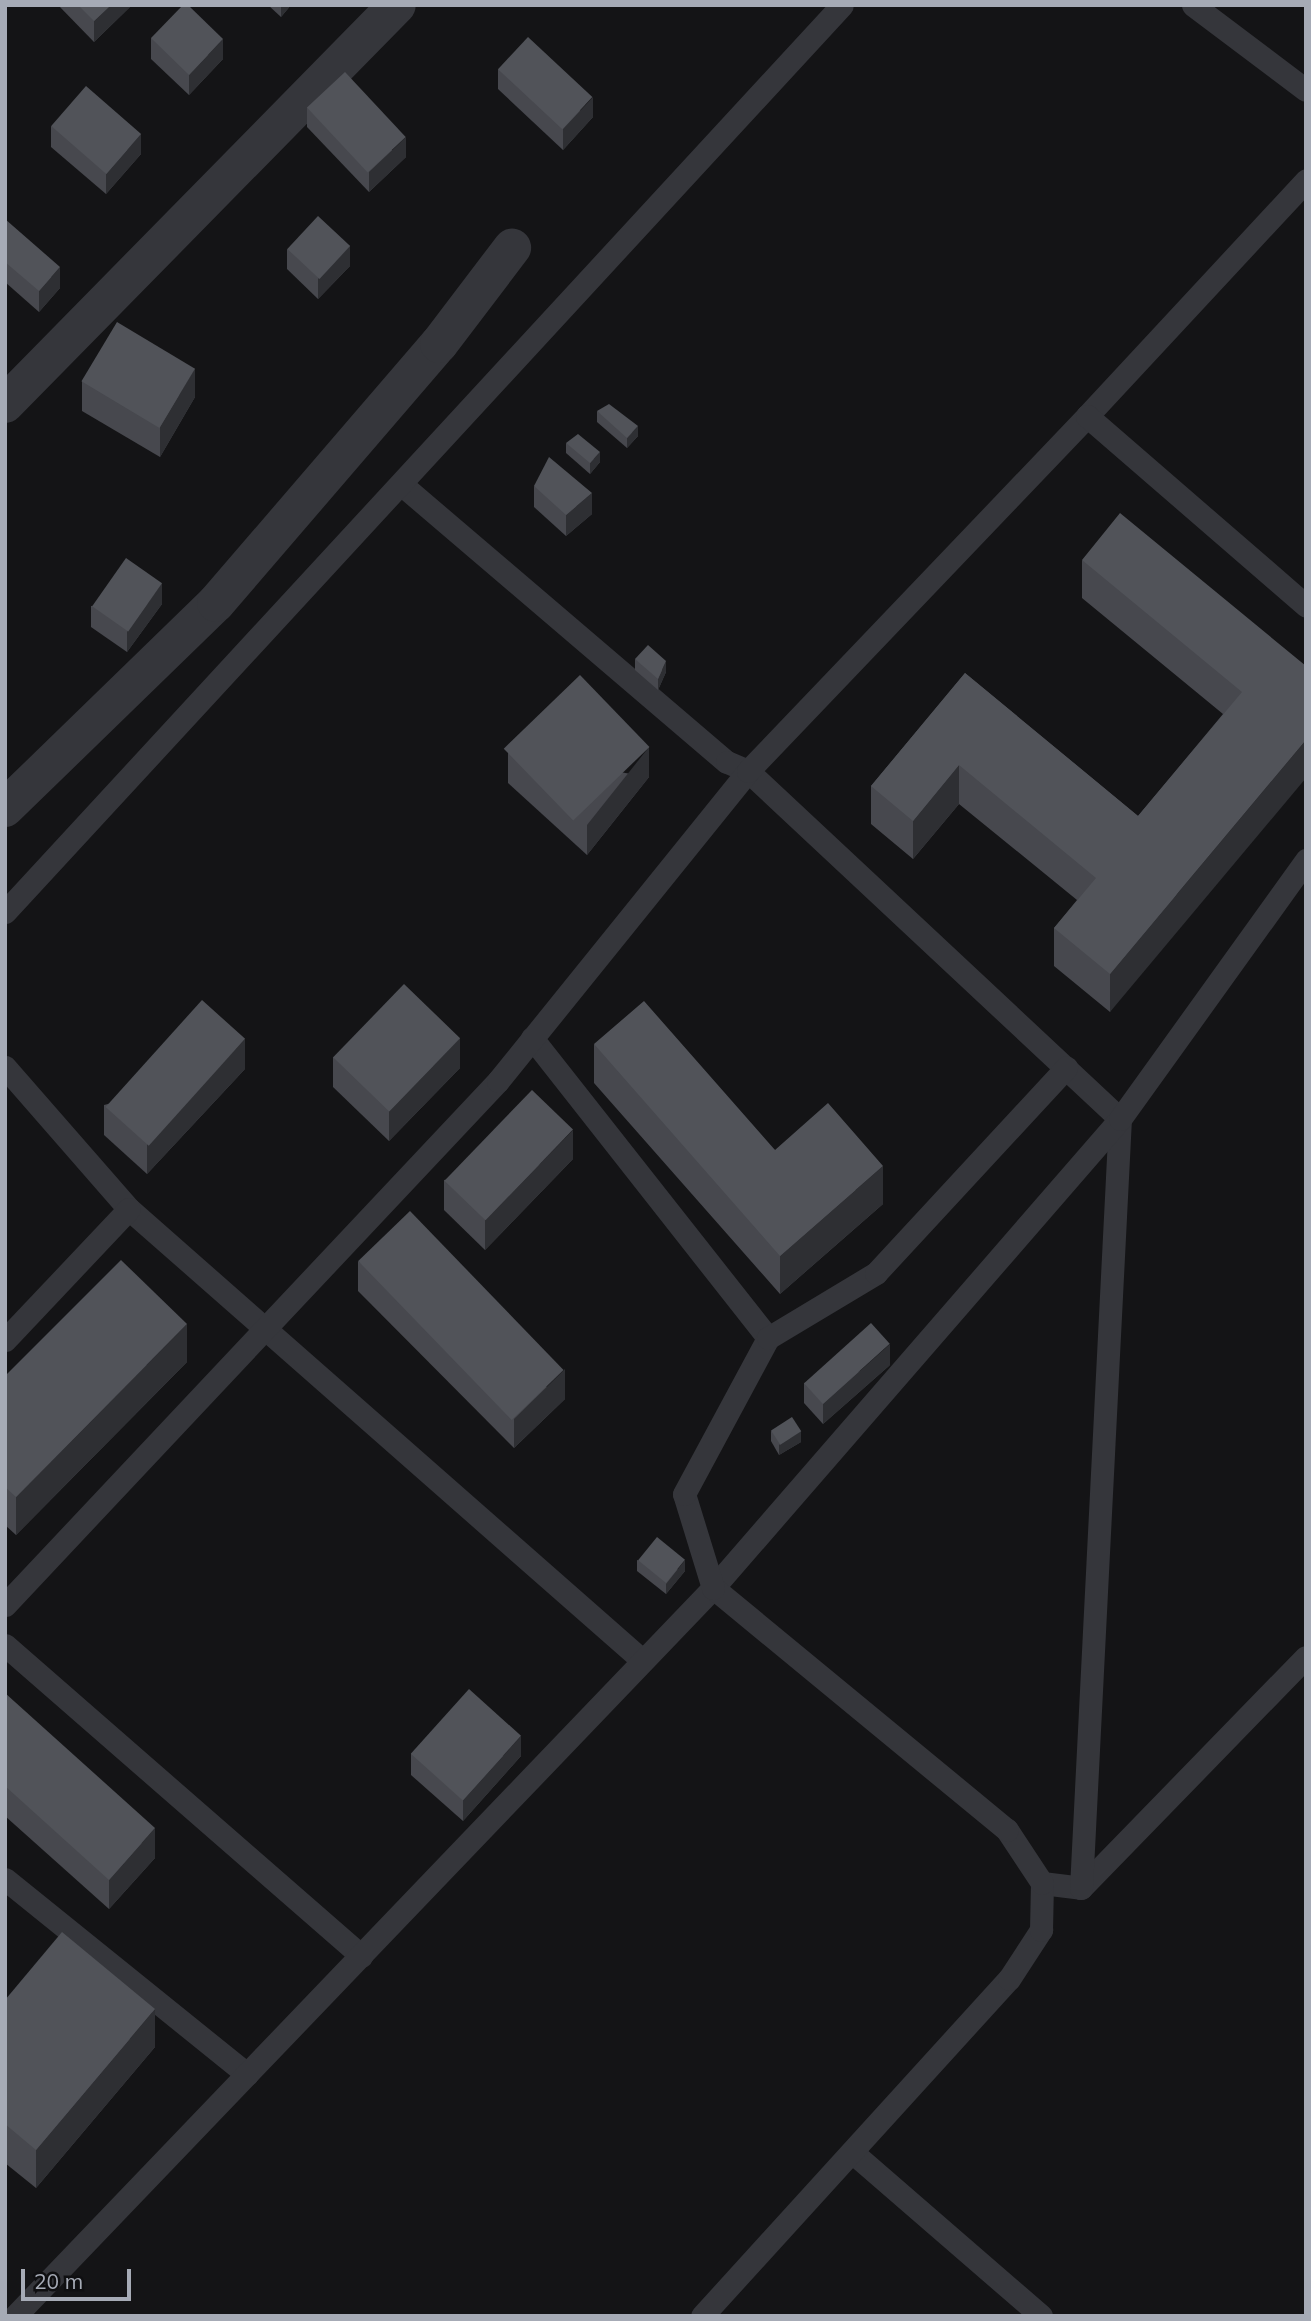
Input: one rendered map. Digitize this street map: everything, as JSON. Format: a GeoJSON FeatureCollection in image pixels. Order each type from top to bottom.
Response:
{"type":"FeatureCollection","features":[{"type":"Feature","properties":{"kind":"street"},"geometry":{"type":"LineString","coordinates":[[5,404],[397,5]]}},
{"type":"Feature","properties":{"kind":"street"},"geometry":{"type":"LineString","coordinates":[[5,808],[216,603],[439,344],[512,248]]}},
{"type":"Feature","properties":{"kind":"lane"},"geometry":{"type":"LineString","coordinates":[[5,912],[842,5]]}},
{"type":"Feature","properties":{"kind":"lane"},"geometry":{"type":"LineString","coordinates":[[1193,5],[1306,90]]}},
{"type":"Feature","properties":{"kind":"lane"},"geometry":{"type":"LineString","coordinates":[[5,1605],[533,1038],[748,771],[1087,416],[1306,180]]}},
{"type":"Feature","properties":{"kind":"lane"},"geometry":{"type":"LineString","coordinates":[[1087,416],[1306,606]]}},
{"type":"Feature","properties":{"kind":"lane"},"geometry":{"type":"LineString","coordinates":[[401,484],[727,762],[748,771],[1120,1119],[1081,1888]]}},
{"type":"Feature","properties":{"kind":"lane"},"geometry":{"type":"LineString","coordinates":[[15,2316],[713,1588],[1120,1119],[1306,860]]}},
{"type":"Feature","properties":{"kind":"lane"},"geometry":{"type":"LineString","coordinates":[[533,1038],[768,1338]]}},
{"type":"Feature","properties":{"kind":"lane"},"geometry":{"type":"LineString","coordinates":[[5,1067],[129,1209],[263,1330],[643,1661]]}},
{"type":"Feature","properties":{"kind":"lane"},"geometry":{"type":"LineString","coordinates":[[702,2316],[1009,1979],[1041,1930],[1042,1883],[1007,1830],[713,1588],[684,1494],[768,1338],[876,1273],[1066,1068]]}},
{"type":"Feature","properties":{"kind":"lane"},"geometry":{"type":"LineString","coordinates":[[5,1340],[129,1209]]}},
{"type":"Feature","properties":{"kind":"lane"},"geometry":{"type":"LineString","coordinates":[[5,1645],[361,1956]]}},
{"type":"Feature","properties":{"kind":"lane"},"geometry":{"type":"LineString","coordinates":[[1081,1888],[1306,1657]]}},
{"type":"Feature","properties":{"kind":"lane"},"geometry":{"type":"LineString","coordinates":[[5,1879],[247,2074]]}},
{"type":"Feature","properties":{"kind":"lane"},"geometry":{"type":"LineString","coordinates":[[1042,1883],[1081,1888]]}},
{"type":"Feature","properties":{"kind":"lane"},"geometry":{"type":"LineString","coordinates":[[852,2152],[1041,2316]]}},
{"type":"Feature","properties":{"kind":"building"},"geometry":{"type":"Polygon","coordinates":[[[78,5],[111,5],[94,21],[78,5]]]}},
{"type":"Feature","properties":{"kind":"building"},"geometry":{"type":"Polygon","coordinates":[[[183,5],[188,5],[223,39],[189,75],[151,38],[183,5]]]}},
{"type":"Feature","properties":{"kind":"building"},"geometry":{"type":"Polygon","coordinates":[[[528,37],[592,97],[562,129],[498,69],[528,37]]]}},
{"type":"Feature","properties":{"kind":"building"},"geometry":{"type":"Polygon","coordinates":[[[345,72],[406,137],[368,173],[307,107],[345,72]]]}},
{"type":"Feature","properties":{"kind":"building"},"geometry":{"type":"Polygon","coordinates":[[[86,86],[141,134],[106,174],[51,126],[86,86]]]}},
{"type":"Feature","properties":{"kind":"building"},"geometry":{"type":"Polygon","coordinates":[[[318,216],[350,246],[319,279],[287,249],[318,216]]]}},
{"type":"Feature","properties":{"kind":"building"},"geometry":{"type":"Polygon","coordinates":[[[5,219],[60,267],[39,291],[5,262],[5,219]]]}},
{"type":"Feature","properties":{"kind":"building"},"geometry":{"type":"Polygon","coordinates":[[[117,322],[195,369],[159,428],[81,381],[117,322]]]}},
{"type":"Feature","properties":{"kind":"building"},"geometry":{"type":"Polygon","coordinates":[[[609,404],[638,426],[627,438],[597,411],[609,404]]]}},
{"type":"Feature","properties":{"kind":"building"},"geometry":{"type":"Polygon","coordinates":[[[578,434],[600,452],[590,463],[566,443],[578,434]]]}},
{"type":"Feature","properties":{"kind":"building"},"geometry":{"type":"Polygon","coordinates":[[[549,457],[592,493],[566,515],[534,486],[549,457]]]}},
{"type":"Feature","properties":{"kind":"building"},"geometry":{"type":"Polygon","coordinates":[[[1120,513],[1306,666],[1306,740],[1110,974],[1054,928],[1096,878],[959,765],[913,821],[871,786],[965,673],[1138,816],[1242,692],[1082,560],[1120,513]]]}},
{"type":"Feature","properties":{"kind":"building"},"geometry":{"type":"Polygon","coordinates":[[[126,558],[162,583],[128,632],[92,606],[126,558]]]}},
{"type":"Feature","properties":{"kind":"building"},"geometry":{"type":"Polygon","coordinates":[[[648,645],[666,661],[658,679],[635,659],[648,645]]]}},
{"type":"Feature","properties":{"kind":"building"},"geometry":{"type":"Polygon","coordinates":[[[580,675],[649,747],[573,821],[504,749],[580,675]]]}},
{"type":"Feature","properties":{"kind":"building"},"geometry":{"type":"Polygon","coordinates":[[[404,984],[460,1038],[389,1112],[333,1057],[404,984]]]}},
{"type":"Feature","properties":{"kind":"building"},"geometry":{"type":"Polygon","coordinates":[[[202,1000],[245,1039],[149,1146],[106,1107],[202,1000]]]}},
{"type":"Feature","properties":{"kind":"building"},"geometry":{"type":"Polygon","coordinates":[[[644,1001],[775,1150],[828,1103],[883,1166],[780,1256],[594,1044],[644,1001]]]}},
{"type":"Feature","properties":{"kind":"building"},"geometry":{"type":"Polygon","coordinates":[[[532,1090],[573,1130],[485,1220],[444,1181],[532,1090]]]}},
{"type":"Feature","properties":{"kind":"building"},"geometry":{"type":"Polygon","coordinates":[[[410,1211],[564,1370],[512,1420],[358,1261],[410,1211]]]}},
{"type":"Feature","properties":{"kind":"building"},"geometry":{"type":"Polygon","coordinates":[[[121,1260],[187,1324],[16,1497],[5,1487],[5,1376],[121,1260]]]}},
{"type":"Feature","properties":{"kind":"building"},"geometry":{"type":"Polygon","coordinates":[[[871,1323],[890,1344],[823,1404],[804,1383],[871,1323]]]}},
{"type":"Feature","properties":{"kind":"building"},"geometry":{"type":"Polygon","coordinates":[[[792,1417],[801,1431],[780,1445],[771,1431],[792,1417]]]}},
{"type":"Feature","properties":{"kind":"building"},"geometry":{"type":"Polygon","coordinates":[[[657,1537],[685,1560],[666,1583],[638,1560],[657,1537]]]}},
{"type":"Feature","properties":{"kind":"building"},"geometry":{"type":"Polygon","coordinates":[[[469,1689],[521,1736],[463,1800],[411,1754],[469,1689]]]}},
{"type":"Feature","properties":{"kind":"building"},"geometry":{"type":"Polygon","coordinates":[[[5,1693],[155,1828],[109,1880],[5,1786],[5,1693]]]}},
{"type":"Feature","properties":{"kind":"building"},"geometry":{"type":"Polygon","coordinates":[[[62,1932],[155,2009],[36,2150],[5,2124],[5,2000],[62,1932]]]}}]}
